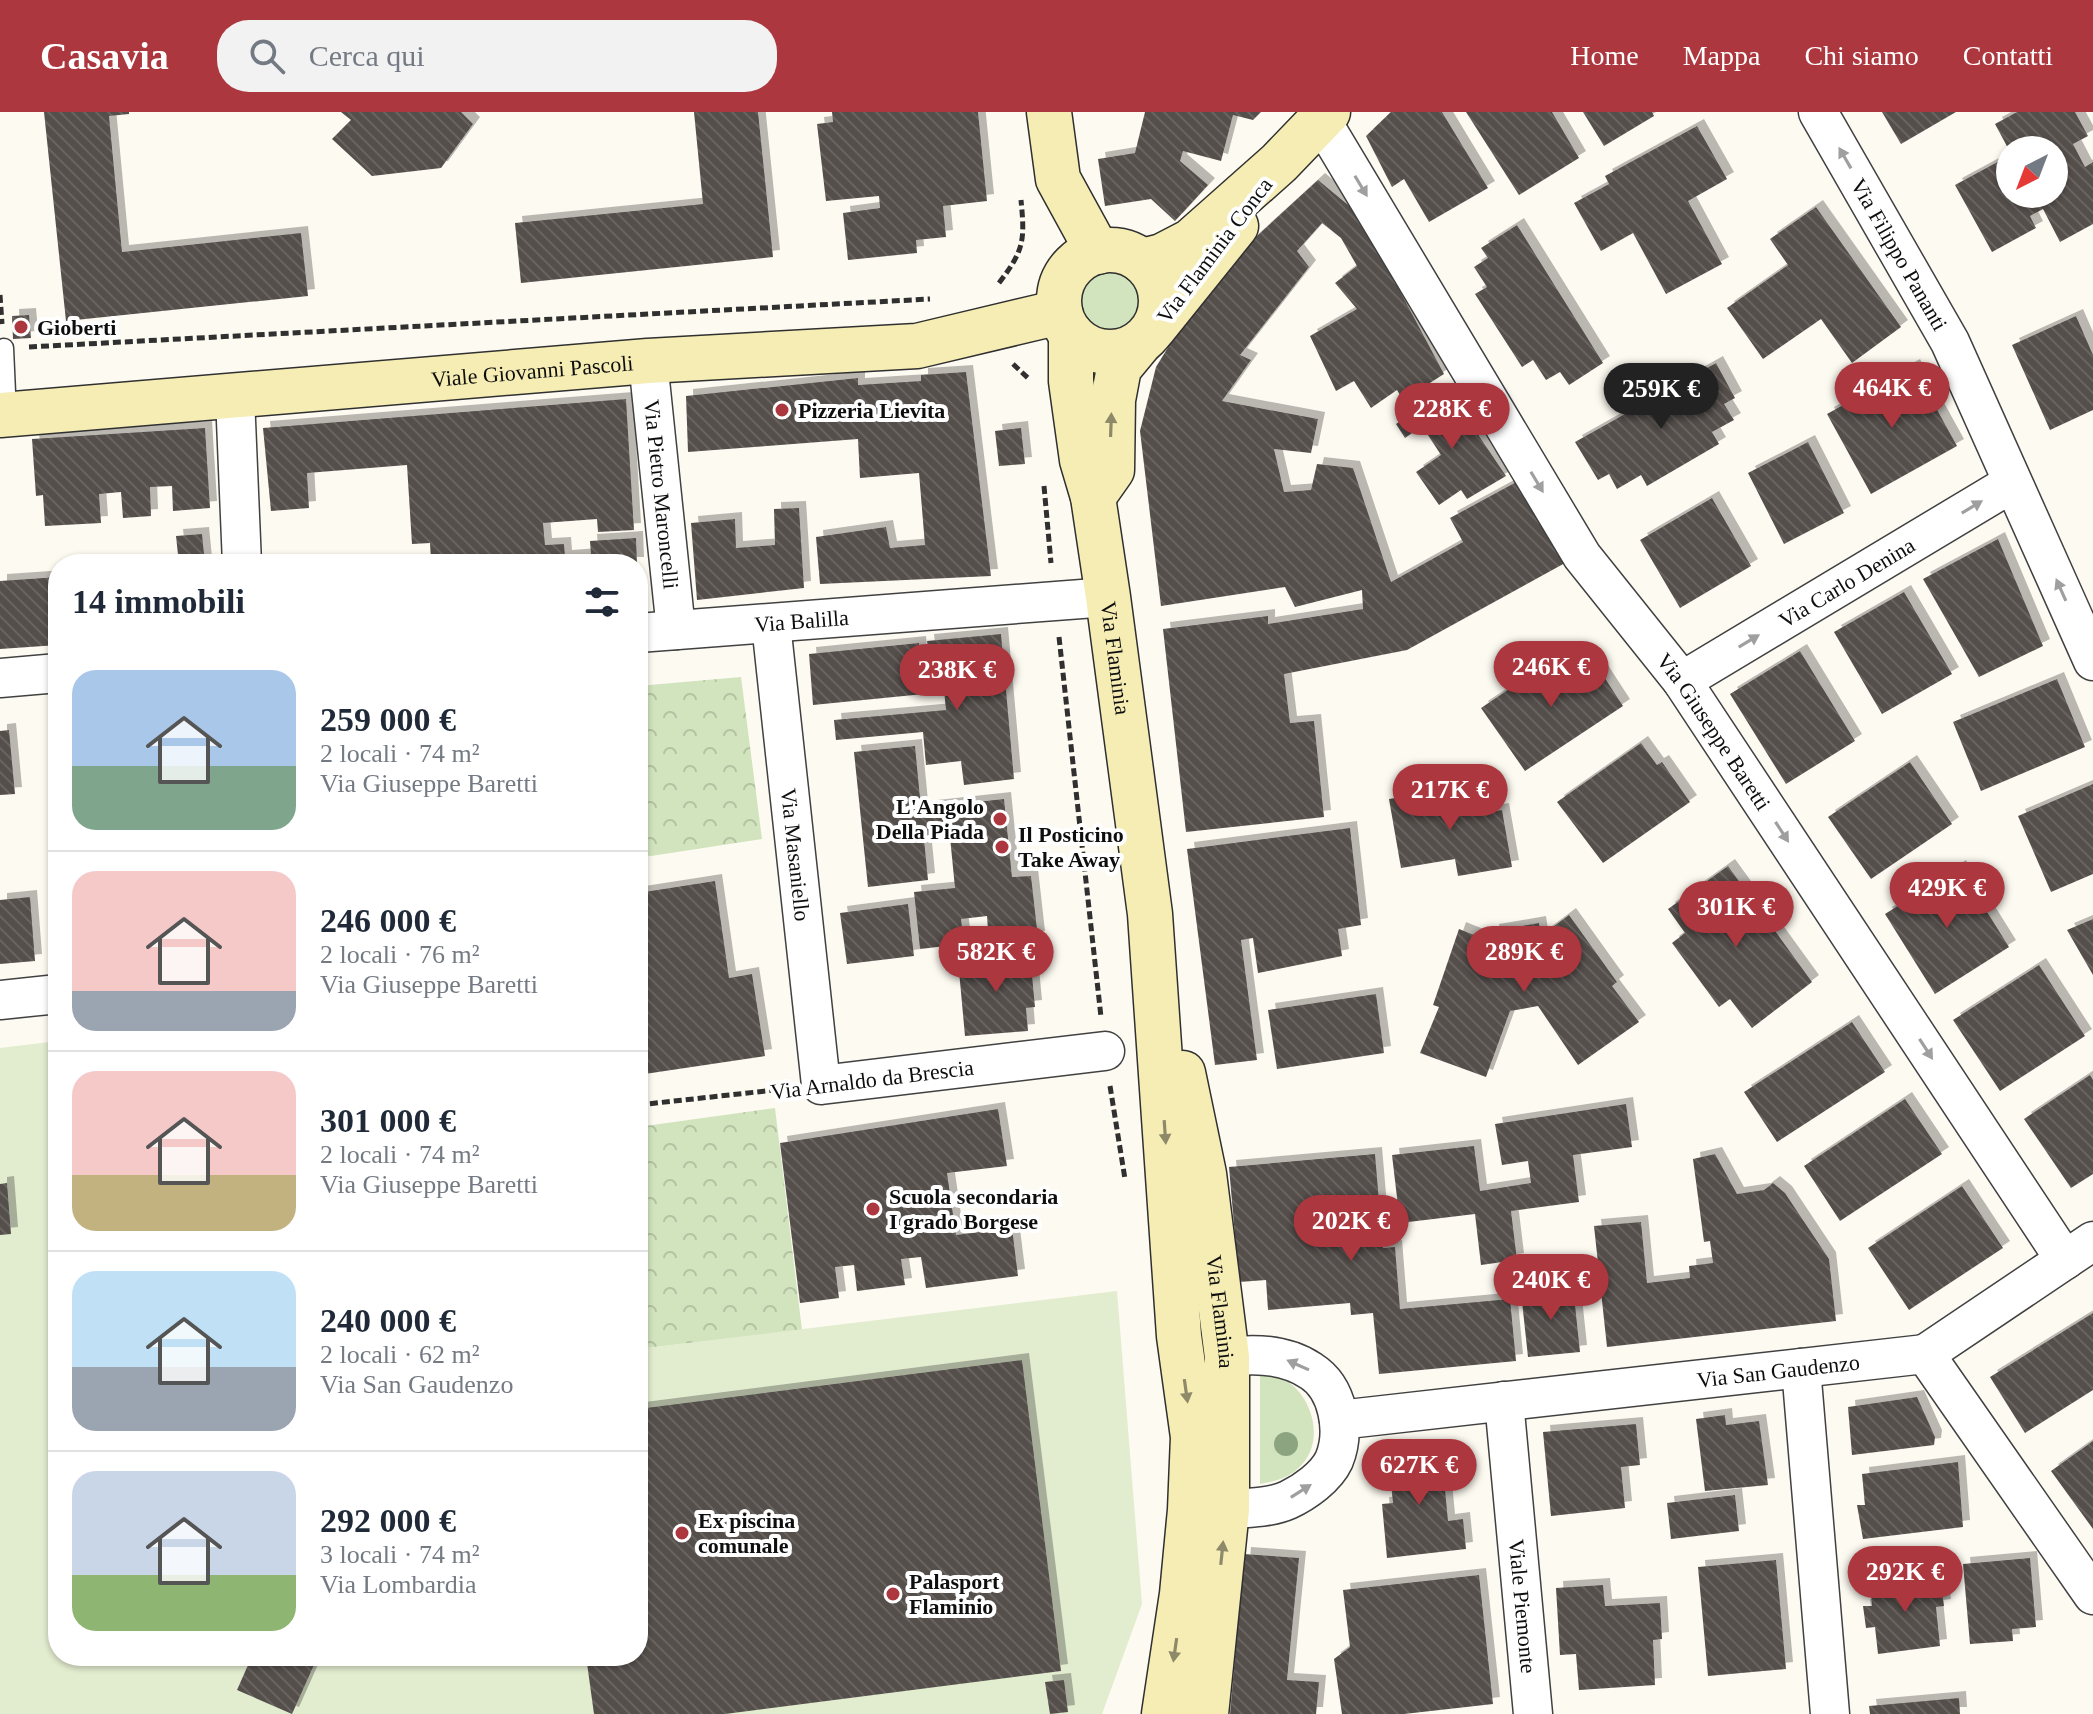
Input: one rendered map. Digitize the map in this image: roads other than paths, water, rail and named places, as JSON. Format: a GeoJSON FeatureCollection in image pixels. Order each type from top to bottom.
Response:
{"type":"FeatureCollection","features":[{"type":"Feature","properties":{"kind":"street"},"geometry":{"type":"LineString","coordinates":[[1049,112],[1058,179],[1098,252]]}},
{"type":"Feature","properties":{"kind":"street","name":"Via Filippo Pananti"},"geometry":{"type":"LineString","coordinates":[[1818,112],[1950,342],[2091,650]]}},
{"type":"Feature","properties":{"kind":"street","name":"Via Flaminia Conca"},"geometry":{"type":"LineString","coordinates":[[1142,261],[1162,256],[1191,241],[1279,163],[1324,116]]}},
{"type":"Feature","properties":{"kind":"street","name":"Via Giuseppe Baretti"},"geometry":{"type":"LineString","coordinates":[[1324,116],[1582,556],[1682,681],[2079,1250]]}},
{"type":"Feature","properties":{"kind":"street","name":"Via Flaminia Conca"},"geometry":{"type":"LineString","coordinates":[[1143,341],[1228,238],[1279,163]]}},
{"type":"Feature","properties":{"kind":"street"},"geometry":{"type":"LineString","coordinates":[[1093,497],[1112,470],[1113,400],[1119,368],[1143,341],[1157,322],[1161,306],[1160,289],[1153,273],[1142,261],[1121,251],[1086,256],[1067,274],[1059,299],[1066,323],[1082,345],[1110,353],[1125,351],[1143,341]]}},
{"type":"Feature","properties":{"kind":"street","name":"Viale Giovanni Pascoli"},"geometry":{"type":"LineString","coordinates":[[4,415],[648,361],[917,346],[1066,323]]}},
{"type":"Feature","properties":{"kind":"street","name":"Via Flaminia"},"geometry":{"type":"LineString","coordinates":[[1066,323],[1082,460],[1093,497],[1108,597],[1150,914],[1179,1336],[1193,1437],[1182,1594],[1164,1714]]}},
{"type":"Feature","properties":{"kind":"street","name":"Via Pietro Maroncelli"},"geometry":{"type":"LineString","coordinates":[[648,361],[676,630]]}},
{"type":"Feature","properties":{"kind":"street"},"geometry":{"type":"LineString","coordinates":[[235,397],[242,554]]}},
{"type":"Feature","properties":{"kind":"street","name":"Via Carlo Denina"},"geometry":{"type":"LineString","coordinates":[[1682,681],[2012,483]]}},
{"type":"Feature","properties":{"kind":"street","name":"Via Balilla"},"geometry":{"type":"LineString","coordinates":[[648,632],[1108,597]]}},
{"type":"Feature","properties":{"kind":"street","name":"Via Masaniello"},"geometry":{"type":"LineString","coordinates":[[771,624],[821,1085]]}},
{"type":"Feature","properties":{"kind":"street"},"geometry":{"type":"LineString","coordinates":[[0,678],[48,674]]}},
{"type":"Feature","properties":{"kind":"street","name":"Via Flaminia"},"geometry":{"type":"LineString","coordinates":[[1150,914],[1204,1174],[1227,1357],[1227,1509],[1206,1714]]}},
{"type":"Feature","properties":{"kind":"street"},"geometry":{"type":"LineString","coordinates":[[0,1000],[48,995]]}},
{"type":"Feature","properties":{"kind":"street","name":"Via Arnaldo da Brescia"},"geometry":{"type":"LineString","coordinates":[[821,1085],[1105,1051]]}},
{"type":"Feature","properties":{"kind":"street"},"geometry":{"type":"LineString","coordinates":[[2079,1250],[1925,1354],[2093,1595]]}},
{"type":"Feature","properties":{"kind":"street"},"geometry":{"type":"LineString","coordinates":[[1227,1357],[1249,1354],[1280,1357],[1312,1371],[1333,1396],[1339,1420],[1334,1461],[1311,1486],[1286,1500],[1253,1508],[1227,1509]]}},
{"type":"Feature","properties":{"kind":"street","name":"Via San Gaudenzo"},"geometry":{"type":"LineString","coordinates":[[1339,1420],[1925,1354]]}},
{"type":"Feature","properties":{"kind":"street"},"geometry":{"type":"LineString","coordinates":[[1801,1368],[1821,1713]]}},
{"type":"Feature","properties":{"kind":"street","name":"Viale Piemonte"},"geometry":{"type":"LineString","coordinates":[[1504,1401],[1533,1714]]}},
{"type":"Feature","properties":{"kind":"lane"},"geometry":{"type":"LineString","coordinates":[[4,348],[4,415]]}},
{"type":"Feature","properties":{"kind":"place","name":"Gioberti"},"geometry":{"type":"Point","coordinates":[21,327]}},
{"type":"Feature","properties":{"kind":"place","name":"Pizzeria Lievita"},"geometry":{"type":"Point","coordinates":[782,410]}},
{"type":"Feature","properties":{"kind":"place","name":"L'Angolo Della Piada"},"geometry":{"type":"Point","coordinates":[1000,819]}},
{"type":"Feature","properties":{"kind":"place","name":"Il Posticino Take Away"},"geometry":{"type":"Point","coordinates":[1002,847]}},
{"type":"Feature","properties":{"kind":"place","name":"Scuola secondaria I grado Borgese"},"geometry":{"type":"Point","coordinates":[873,1209]}},
{"type":"Feature","properties":{"kind":"place","name":"Ex piscina comunale"},"geometry":{"type":"Point","coordinates":[682,1533]}},
{"type":"Feature","properties":{"kind":"place","name":"Palasport Flaminio"},"geometry":{"type":"Point","coordinates":[893,1594]}}]}
